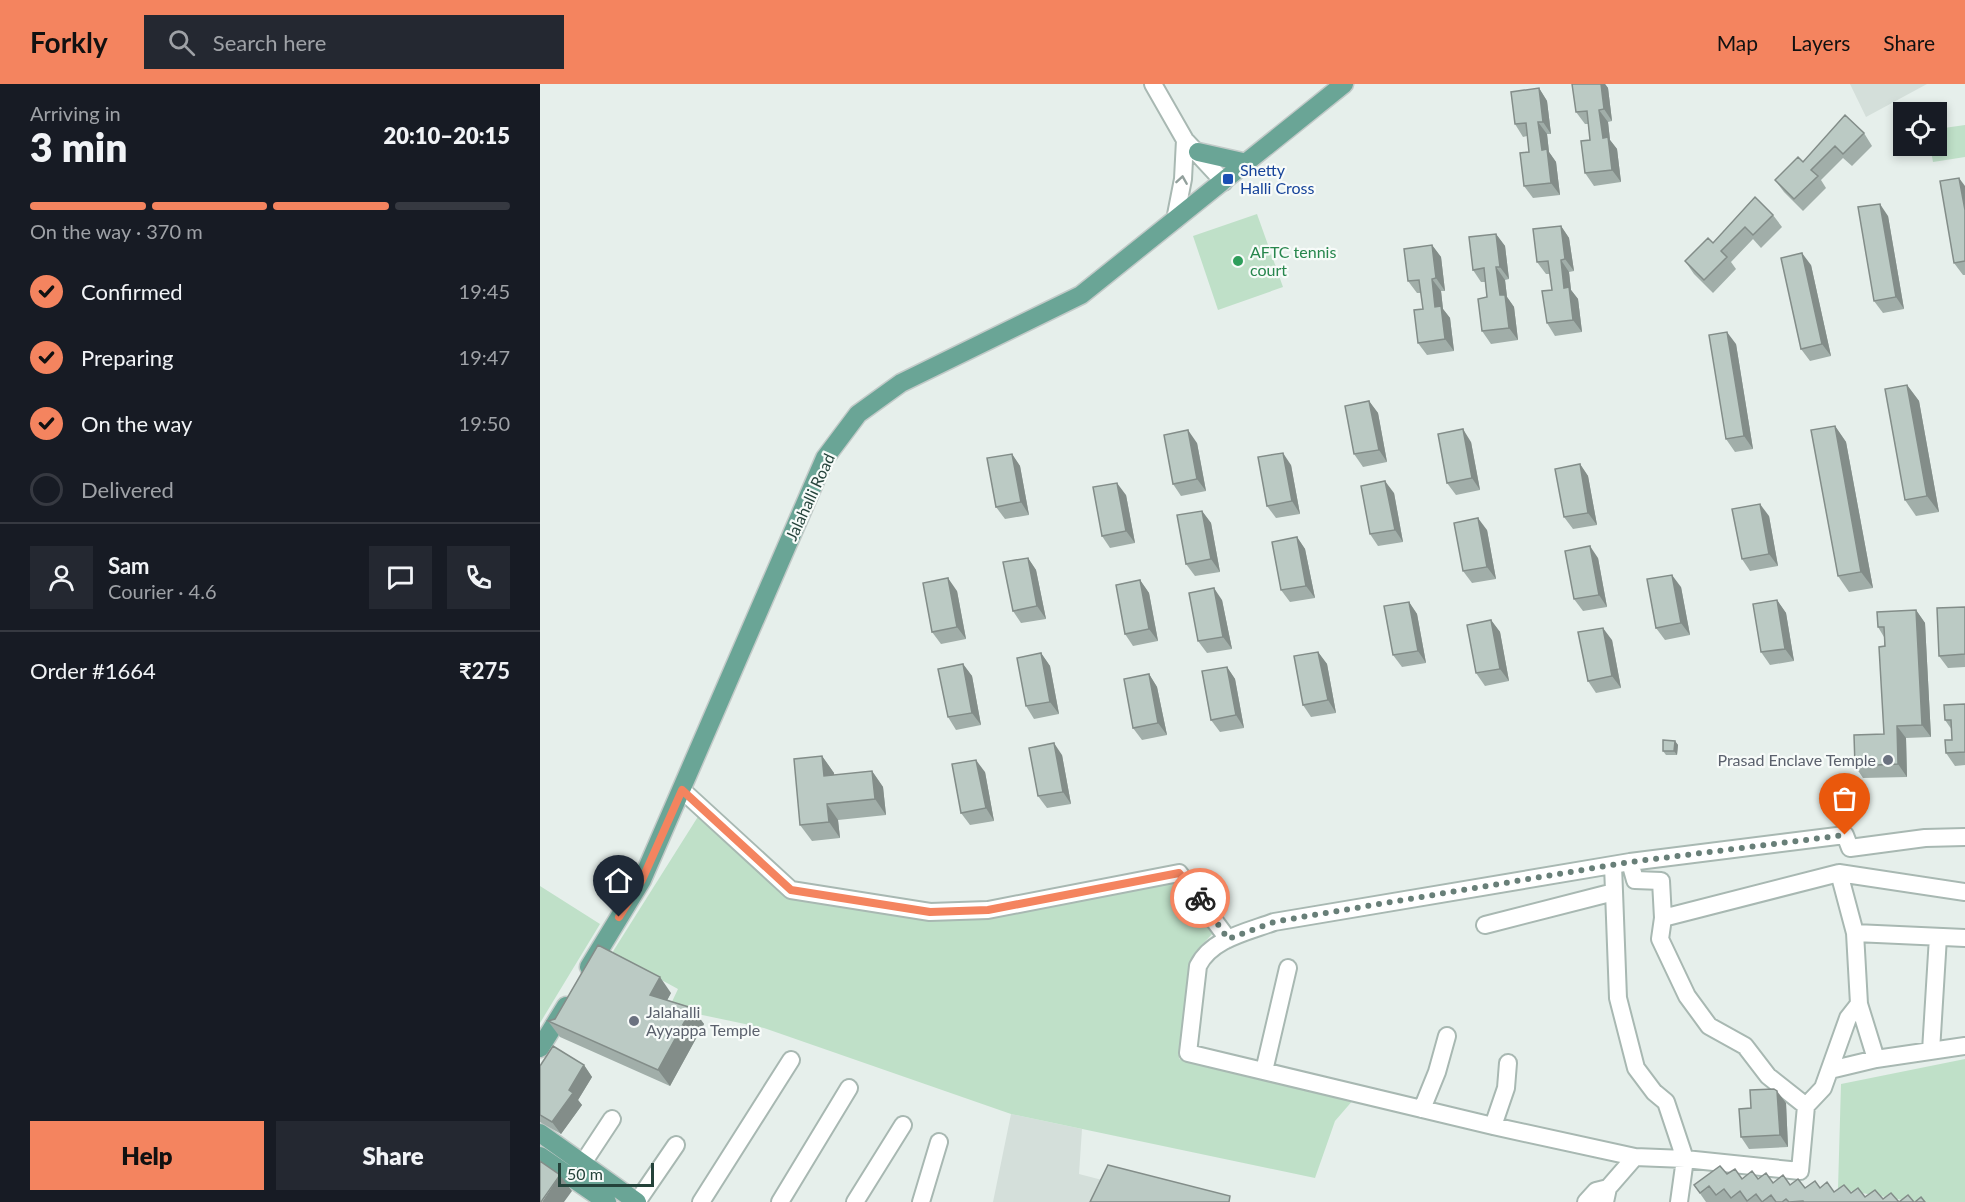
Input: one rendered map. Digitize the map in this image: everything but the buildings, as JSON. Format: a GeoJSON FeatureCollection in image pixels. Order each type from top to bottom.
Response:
{"type":"FeatureCollection","features":[{"type":"Feature","properties":{"kind":"main road","name":"Jalahalli Road"},"geometry":{"type":"LineString","coordinates":[[540,1048],[642,880],[825,458],[858,414],[901,383],[1081,295],[1344,84]]}},
{"type":"Feature","properties":{"kind":"main road"},"geometry":{"type":"LineString","coordinates":[[1192,146],[1247,163]]}},
{"type":"Feature","properties":{"kind":"main road"},"geometry":{"type":"LineString","coordinates":[[540,1133],[637,1202]]}},
{"type":"Feature","properties":{"kind":"main road"},"geometry":{"type":"LineString","coordinates":[[540,1156],[607,1202]]}},
{"type":"Feature","properties":{"kind":"street"},"geometry":{"type":"LineString","coordinates":[[1153,84],[1192,146],[1224,182]]}},
{"type":"Feature","properties":{"kind":"street"},"geometry":{"type":"LineString","coordinates":[[1175,220],[1192,146]]}},
{"type":"Feature","properties":{"kind":"street"},"geometry":{"type":"LineString","coordinates":[[682,790],[791,890],[930,912],[988,910],[1179,873],[1228,939]]}},
{"type":"Feature","properties":{"kind":"street"},"geometry":{"type":"LineString","coordinates":[[1857,876],[1845,835],[1622,864],[1274,922],[1228,939],[1203,955],[1198,966],[1188,1053],[1493,1126],[1635,1157],[1685,1159],[1800,1171],[1806,1106],[1823,1088],[1848,1018],[1859,1004]]}},
{"type":"Feature","properties":{"kind":"street"},"geometry":{"type":"LineString","coordinates":[[1850,848],[1925,838],[1965,837]]}},
{"type":"Feature","properties":{"kind":"street"},"geometry":{"type":"LineString","coordinates":[[1622,864],[1614,892],[1618,998],[1631,1054],[1642,1079],[1666,1102],[1685,1159],[1679,1202]]}},
{"type":"Feature","properties":{"kind":"street"},"geometry":{"type":"LineString","coordinates":[[1622,864],[1635,880],[1661,881],[1663,918],[1660,939],[1687,996],[1709,1026],[1745,1046],[1768,1076],[1806,1106]]}},
{"type":"Feature","properties":{"kind":"street"},"geometry":{"type":"LineString","coordinates":[[1663,918],[1839,873],[1965,892]]}},
{"type":"Feature","properties":{"kind":"street"},"geometry":{"type":"LineString","coordinates":[[1839,873],[1855,933],[1859,1004],[1876,1059]]}},
{"type":"Feature","properties":{"kind":"street"},"geometry":{"type":"LineString","coordinates":[[1485,925],[1614,892]]}},
{"type":"Feature","properties":{"kind":"street"},"geometry":{"type":"LineString","coordinates":[[1855,933],[1965,938]]}},
{"type":"Feature","properties":{"kind":"street"},"geometry":{"type":"LineString","coordinates":[[1931,1051],[1938,937]]}},
{"type":"Feature","properties":{"kind":"street"},"geometry":{"type":"LineString","coordinates":[[1264,1071],[1288,968]]}},
{"type":"Feature","properties":{"kind":"street"},"geometry":{"type":"LineString","coordinates":[[1422,1109],[1437,1072],[1447,1036]]}},
{"type":"Feature","properties":{"kind":"street"},"geometry":{"type":"LineString","coordinates":[[1830,1070],[1876,1059],[1965,1046]]}},
{"type":"Feature","properties":{"kind":"street"},"geometry":{"type":"LineString","coordinates":[[701,1202],[791,1060]]}},
{"type":"Feature","properties":{"kind":"street"},"geometry":{"type":"LineString","coordinates":[[1493,1126],[1506,1088],[1508,1063]]}},
{"type":"Feature","properties":{"kind":"street"},"geometry":{"type":"LineString","coordinates":[[780,1202],[849,1088]]}},
{"type":"Feature","properties":{"kind":"street"},"geometry":{"type":"LineString","coordinates":[[583,1163],[612,1119]]}},
{"type":"Feature","properties":{"kind":"street"},"geometry":{"type":"LineString","coordinates":[[855,1202],[903,1125]]}},
{"type":"Feature","properties":{"kind":"street"},"geometry":{"type":"LineString","coordinates":[[921,1202],[939,1142]]}},
{"type":"Feature","properties":{"kind":"street"},"geometry":{"type":"LineString","coordinates":[[637,1202],[676,1145]]}},
{"type":"Feature","properties":{"kind":"street"},"geometry":{"type":"LineString","coordinates":[[1586,1202],[1596,1191],[1607,1195],[1635,1157]]}},
{"type":"Feature","properties":{"kind":"shaded area"},"geometry":{"type":"Polygon","coordinates":[[[1850,84],[1927,84],[1893,102],[1866,117],[1850,84]]]}},
{"type":"Feature","properties":{"kind":"shaded area"},"geometry":{"type":"Polygon","coordinates":[[[1011,1114],[1082,1129],[1079,1174],[1187,1202],[993,1202],[1011,1114]]]}},
{"type":"Feature","properties":{"kind":"green space"},"geometry":{"type":"Polygon","coordinates":[[[1965,125],[1965,157],[1933,162],[1932,156],[1947,156],[1947,128],[1965,125]]]}},
{"type":"Feature","properties":{"kind":"green space","name":"AFTC tennis court"},"geometry":{"type":"Polygon","coordinates":[[[1257,214],[1283,287],[1218,310],[1193,236],[1257,214]]]}},
{"type":"Feature","properties":{"kind":"green space"},"geometry":{"type":"Polygon","coordinates":[[[699,815],[785,895],[931,917],[1174,881],[1214,932],[1196,951],[1179,1059],[1354,1099],[1335,1121],[1315,1178],[1011,1114],[764,1028],[669,1008],[678,989],[612,953],[699,815]]]}},
{"type":"Feature","properties":{"kind":"green space"},"geometry":{"type":"Polygon","coordinates":[[[540,886],[600,924],[540,1023],[540,886]]]}},
{"type":"Feature","properties":{"kind":"green space"},"geometry":{"type":"Polygon","coordinates":[[[1965,1059],[1965,1202],[1915,1202],[1838,1189],[1841,1084],[1965,1059]]]}},
{"type":"Feature","properties":{"kind":"way so far"},"geometry":{"type":"LineString","coordinates":[[1200,898],[1228,939],[1274,922],[1296,918],[1630,862],[1845,835]]}},
{"type":"Feature","properties":{"kind":"place","name":"Shetty Halli Cross"},"geometry":{"type":"Point","coordinates":[1228,179]}},
{"type":"Feature","properties":{"kind":"place","name":"AFTC tennis court"},"geometry":{"type":"Point","coordinates":[1238,261]}},
{"type":"Feature","properties":{"kind":"place","name":"Prasad Enclave Temple"},"geometry":{"type":"Point","coordinates":[1888,760]}},
{"type":"Feature","properties":{"kind":"place","name":"Jalahalli Ayyappa Temple"},"geometry":{"type":"Point","coordinates":[634,1021]}},
{"type":"Feature","properties":{"kind":"route"},"geometry":{"type":"LineString","coordinates":[[619,917],[642,880],[682,790],[791,890],[930,912],[988,910],[1179,873],[1200,898]]}}]}
